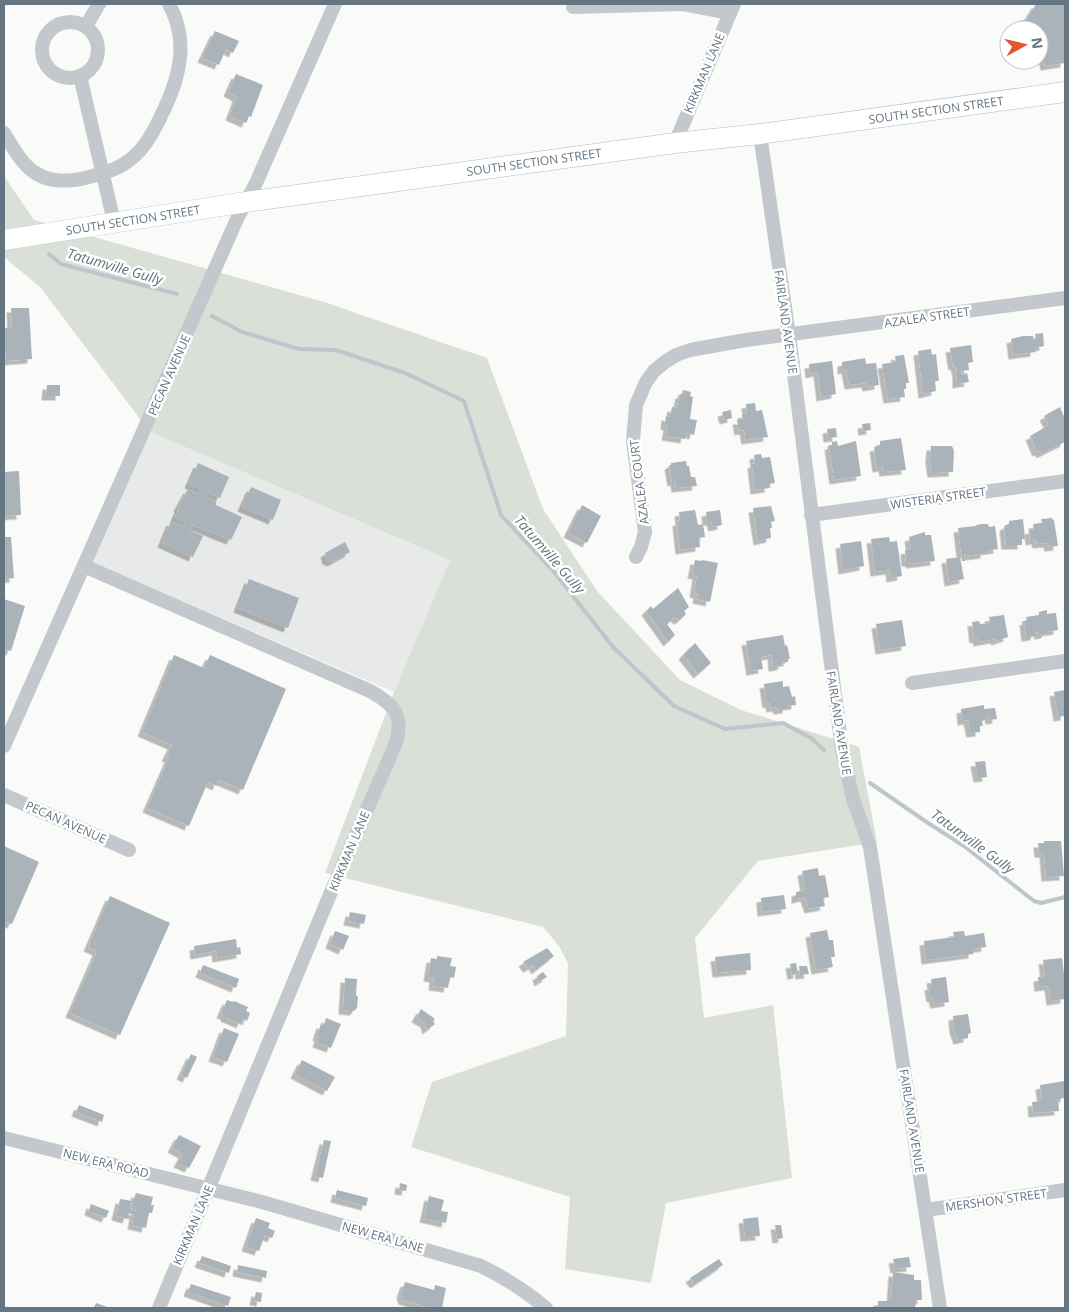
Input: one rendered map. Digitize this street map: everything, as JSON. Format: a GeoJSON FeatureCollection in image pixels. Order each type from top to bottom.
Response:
{"type":"FeatureCollection","features":[{"type":"Feature","properties":{"kind":"street"},"geometry":{"type":"LineString","coordinates":[[86,26],[100,4]]}},
{"type":"Feature","properties":{"kind":"street"},"geometry":{"type":"LineString","coordinates":[[4,133],[18,155],[31,170],[39,176],[50,179],[69,180],[102,173],[124,165],[142,149],[157,124],[176,82],[179,69],[180,37],[174,13],[169,4]]}},
{"type":"Feature","properties":{"kind":"street","name":"PECAN AVENUE"},"geometry":{"type":"LineString","coordinates":[[4,746],[335,4]]}},
{"type":"Feature","properties":{"kind":"street"},"geometry":{"type":"LineString","coordinates":[[573,7],[683,4],[732,8]]}},
{"type":"Feature","properties":{"kind":"street","name":"KIRKMAN LANE"},"geometry":{"type":"LineString","coordinates":[[675,143],[732,8]]}},
{"type":"Feature","properties":{"kind":"street"},"geometry":{"type":"LineString","coordinates":[[68,21],[77,22],[86,26],[96,40],[97,58],[93,66],[80,76],[60,77],[46,65],[42,56],[44,37],[50,29],[58,24],[68,21]]}},
{"type":"Feature","properties":{"kind":"street"},"geometry":{"type":"LineString","coordinates":[[80,76],[114,222]]}},
{"type":"Feature","properties":{"kind":"street","name":"SOUTH SECTION STREET"},"geometry":{"type":"LineString","coordinates":[[4,240],[246,202],[1065,92]]}},
{"type":"Feature","properties":{"kind":"street","name":"FAIRLAND AVENUE"},"geometry":{"type":"LineString","coordinates":[[760,134],[789,335],[842,750],[853,799],[870,847],[940,1308]]}},
{"type":"Feature","properties":{"kind":"street","name":"AZALEA STREET"},"geometry":{"type":"LineString","coordinates":[[789,335],[1065,298]]}},
{"type":"Feature","properties":{"kind":"street","name":"AZALEA COURT"},"geometry":{"type":"LineString","coordinates":[[636,557],[645,532],[633,441],[633,420],[636,405],[646,382],[664,362],[690,350],[789,335]]}},
{"type":"Feature","properties":{"kind":"street","name":"WISTERIA STREET"},"geometry":{"type":"LineString","coordinates":[[811,515],[1065,481]]}},
{"type":"Feature","properties":{"kind":"street","name":"KIRKMAN LANE"},"geometry":{"type":"LineString","coordinates":[[84,566],[370,691],[393,706],[399,726],[396,743],[331,892],[159,1308]]}},
{"type":"Feature","properties":{"kind":"street"},"geometry":{"type":"LineString","coordinates":[[912,683],[1065,662]]}},
{"type":"Feature","properties":{"kind":"street","name":"PECAN AVENUE"},"geometry":{"type":"LineString","coordinates":[[4,795],[129,850]]}},
{"type":"Feature","properties":{"kind":"street","name":"NEW ERA ROAD"},"geometry":{"type":"LineString","coordinates":[[4,1138],[209,1188]]}},
{"type":"Feature","properties":{"kind":"street","name":"NEW ERA LANE"},"geometry":{"type":"LineString","coordinates":[[209,1188],[481,1266],[503,1277],[546,1308]]}},
{"type":"Feature","properties":{"kind":"street","name":"MERSHON STREET"},"geometry":{"type":"LineString","coordinates":[[926,1210],[1065,1190]]}},
{"type":"Feature","properties":{"kind":"shaded area"},"geometry":{"type":"Polygon","coordinates":[[[4,176],[34,220],[324,302],[487,358],[543,509],[597,591],[680,680],[741,710],[859,747],[877,842],[758,861],[695,938],[704,1018],[773,1005],[792,1178],[666,1203],[651,1283],[565,1269],[570,1197],[411,1147],[432,1082],[566,1036],[568,963],[559,946],[543,927],[325,873],[394,692],[450,560],[150,432],[40,287],[4,257],[4,176]]]}},
{"type":"Feature","properties":{"kind":"shaded area"},"geometry":{"type":"Polygon","coordinates":[[[150,432],[450,560],[394,692],[93,563],[150,432]]]}},
{"type":"Feature","properties":{"kind":"building"},"geometry":{"type":"Polygon","coordinates":[[[1036,4],[1065,4],[1065,63],[1049,65],[1049,20],[1026,20],[1036,4]]]}},
{"type":"Feature","properties":{"kind":"building"},"geometry":{"type":"Polygon","coordinates":[[[215,31],[239,41],[233,53],[226,49],[219,65],[202,58],[215,31]]]}},
{"type":"Feature","properties":{"kind":"building"},"geometry":{"type":"Polygon","coordinates":[[[236,74],[263,85],[251,117],[249,116],[246,123],[230,116],[237,97],[228,92],[236,74]]]}},
{"type":"Feature","properties":{"kind":"building"},"geometry":{"type":"Polygon","coordinates":[[[11,308],[29,308],[32,359],[6,361],[4,328],[12,327],[11,308]]]}},
{"type":"Feature","properties":{"kind":"building"},"geometry":{"type":"Polygon","coordinates":[[[1043,333],[1044,346],[1035,348],[1035,352],[1013,355],[1011,339],[1033,336],[1033,340],[1036,339],[1035,334],[1043,333]]]}},
{"type":"Feature","properties":{"kind":"building"},"geometry":{"type":"Polygon","coordinates":[[[971,345],[973,362],[968,363],[969,370],[961,371],[962,375],[967,373],[969,382],[957,384],[957,372],[955,365],[953,366],[950,348],[971,345]]]}},
{"type":"Feature","properties":{"kind":"building"},"geometry":{"type":"Polygon","coordinates":[[[931,349],[932,355],[936,354],[939,381],[935,381],[936,391],[923,394],[918,351],[931,349]]]}},
{"type":"Feature","properties":{"kind":"building"},"geometry":{"type":"Polygon","coordinates":[[[904,355],[909,383],[906,383],[906,389],[904,389],[905,397],[888,399],[882,364],[896,362],[895,356],[904,355]]]}},
{"type":"Feature","properties":{"kind":"building"},"geometry":{"type":"Polygon","coordinates":[[[865,358],[866,364],[876,363],[879,385],[867,387],[866,383],[849,385],[846,369],[842,370],[842,362],[865,358]]]}},
{"type":"Feature","properties":{"kind":"building"},"geometry":{"type":"Polygon","coordinates":[[[832,361],[836,394],[821,397],[818,372],[810,374],[809,364],[832,361]]]}},
{"type":"Feature","properties":{"kind":"building"},"geometry":{"type":"Polygon","coordinates":[[[47,385],[60,385],[60,396],[46,396],[47,385]]]}},
{"type":"Feature","properties":{"kind":"building"},"geometry":{"type":"Polygon","coordinates":[[[683,390],[691,392],[690,396],[693,397],[690,419],[697,420],[694,435],[686,433],[685,439],[666,436],[668,426],[665,425],[666,416],[670,417],[672,407],[677,408],[680,394],[682,394],[683,390]]]}},
{"type":"Feature","properties":{"kind":"building"},"geometry":{"type":"Polygon","coordinates":[[[755,403],[756,411],[762,410],[768,437],[746,440],[744,430],[739,431],[737,420],[743,420],[742,414],[747,413],[746,404],[755,403]]]}},
{"type":"Feature","properties":{"kind":"building"},"geometry":{"type":"Polygon","coordinates":[[[1060,407],[1065,419],[1065,442],[1041,454],[1040,451],[1037,452],[1030,436],[1049,425],[1044,416],[1060,407]]]}},
{"type":"Feature","properties":{"kind":"building"},"geometry":{"type":"Polygon","coordinates":[[[731,410],[732,418],[724,420],[722,412],[731,410]]]}},
{"type":"Feature","properties":{"kind":"building"},"geometry":{"type":"Polygon","coordinates":[[[870,423],[871,430],[863,431],[862,424],[870,423]]]}},
{"type":"Feature","properties":{"kind":"building"},"geometry":{"type":"Polygon","coordinates":[[[836,428],[837,437],[828,438],[827,429],[836,428]]]}},
{"type":"Feature","properties":{"kind":"building"},"geometry":{"type":"Polygon","coordinates":[[[901,438],[906,470],[884,472],[883,467],[877,468],[874,447],[880,446],[880,441],[901,438]]]}},
{"type":"Feature","properties":{"kind":"building"},"geometry":{"type":"Polygon","coordinates":[[[837,441],[838,446],[856,441],[861,476],[834,480],[829,445],[837,441]]]}},
{"type":"Feature","properties":{"kind":"building"},"geometry":{"type":"Polygon","coordinates":[[[931,446],[952,446],[954,451],[953,472],[932,473],[931,446]]]}},
{"type":"Feature","properties":{"kind":"building"},"geometry":{"type":"Polygon","coordinates":[[[761,454],[762,458],[770,457],[775,483],[769,484],[769,488],[755,490],[752,464],[755,463],[754,455],[761,454]]]}},
{"type":"Feature","properties":{"kind":"building"},"geometry":{"type":"Polygon","coordinates":[[[686,461],[691,477],[695,477],[697,486],[676,488],[675,481],[672,482],[669,465],[686,461]]]}},
{"type":"Feature","properties":{"kind":"building"},"geometry":{"type":"Polygon","coordinates":[[[198,463],[229,477],[220,498],[208,492],[205,497],[216,502],[216,505],[242,517],[231,540],[193,525],[190,530],[203,536],[193,557],[162,543],[171,521],[184,527],[185,522],[175,517],[188,489],[198,494],[201,489],[189,484],[198,463]]]}},
{"type":"Feature","properties":{"kind":"building"},"geometry":{"type":"Polygon","coordinates":[[[19,471],[21,515],[4,516],[4,472],[19,471]]]}},
{"type":"Feature","properties":{"kind":"building"},"geometry":{"type":"Polygon","coordinates":[[[251,487],[281,500],[273,520],[242,507],[251,487]]]}},
{"type":"Feature","properties":{"kind":"building"},"geometry":{"type":"Polygon","coordinates":[[[582,505],[601,516],[587,543],[568,533],[582,505]]]}},
{"type":"Feature","properties":{"kind":"building"},"geometry":{"type":"Polygon","coordinates":[[[771,506],[775,521],[771,522],[771,538],[758,541],[753,508],[771,506]]]}},
{"type":"Feature","properties":{"kind":"building"},"geometry":{"type":"Polygon","coordinates":[[[695,510],[698,525],[703,524],[705,537],[699,538],[700,547],[680,550],[677,522],[680,521],[679,512],[695,510]]]}},
{"type":"Feature","properties":{"kind":"building"},"geometry":{"type":"Polygon","coordinates":[[[720,510],[722,525],[713,527],[711,521],[707,521],[706,512],[720,510]]]}},
{"type":"Feature","properties":{"kind":"building"},"geometry":{"type":"Polygon","coordinates":[[[1052,518],[1054,520],[1058,546],[1049,547],[1048,543],[1037,544],[1036,540],[1030,541],[1029,530],[1034,529],[1033,524],[1042,523],[1041,519],[1052,518]]]}},
{"type":"Feature","properties":{"kind":"building"},"geometry":{"type":"Polygon","coordinates":[[[1023,519],[1025,539],[1022,539],[1022,545],[1006,545],[1004,527],[1009,524],[1009,521],[1023,519]]]}},
{"type":"Feature","properties":{"kind":"building"},"geometry":{"type":"Polygon","coordinates":[[[988,524],[989,527],[995,526],[998,549],[985,551],[985,554],[969,556],[964,554],[965,561],[962,561],[958,528],[977,527],[976,525],[988,524]]]}},
{"type":"Feature","properties":{"kind":"building"},"geometry":{"type":"Polygon","coordinates":[[[925,532],[925,535],[931,535],[935,561],[911,564],[906,562],[905,550],[911,549],[909,537],[925,532]]]}},
{"type":"Feature","properties":{"kind":"building"},"geometry":{"type":"Polygon","coordinates":[[[4,537],[11,537],[14,578],[4,579],[4,537]]]}},
{"type":"Feature","properties":{"kind":"building"},"geometry":{"type":"Polygon","coordinates":[[[889,537],[890,542],[897,541],[902,576],[891,578],[890,570],[875,572],[871,539],[889,537]]]}},
{"type":"Feature","properties":{"kind":"building"},"geometry":{"type":"Polygon","coordinates":[[[861,541],[864,566],[843,570],[840,544],[861,541]]]}},
{"type":"Feature","properties":{"kind":"building"},"geometry":{"type":"Polygon","coordinates":[[[345,542],[350,552],[332,562],[327,560],[325,553],[345,542]]]}},
{"type":"Feature","properties":{"kind":"building"},"geometry":{"type":"Polygon","coordinates":[[[960,557],[964,579],[949,582],[946,559],[960,557]]]}},
{"type":"Feature","properties":{"kind":"building"},"geometry":{"type":"Polygon","coordinates":[[[695,560],[718,563],[710,602],[697,599],[698,594],[694,593],[697,575],[692,574],[695,560]]]}},
{"type":"Feature","properties":{"kind":"building"},"geometry":{"type":"Polygon","coordinates":[[[249,579],[299,598],[288,628],[238,608],[249,579]]]}},
{"type":"Feature","properties":{"kind":"building"},"geometry":{"type":"Polygon","coordinates":[[[678,588],[689,607],[684,611],[686,614],[681,619],[678,620],[675,617],[667,624],[675,635],[668,642],[646,611],[651,606],[653,609],[678,588]]]}},
{"type":"Feature","properties":{"kind":"building"},"geometry":{"type":"Polygon","coordinates":[[[4,599],[25,606],[11,651],[4,649],[4,599]]]}},
{"type":"Feature","properties":{"kind":"building"},"geometry":{"type":"Polygon","coordinates":[[[1047,610],[1047,614],[1056,613],[1058,630],[1039,635],[1038,632],[1035,633],[1035,636],[1026,637],[1024,621],[1027,620],[1026,617],[1039,615],[1039,612],[1047,610]]]}},
{"type":"Feature","properties":{"kind":"building"},"geometry":{"type":"Polygon","coordinates":[[[1004,615],[1008,637],[996,641],[995,639],[978,642],[977,638],[974,639],[972,622],[979,621],[980,624],[990,623],[989,617],[1004,615]]]}},
{"type":"Feature","properties":{"kind":"building"},"geometry":{"type":"Polygon","coordinates":[[[902,620],[906,646],[880,650],[876,624],[902,620]]]}},
{"type":"Feature","properties":{"kind":"building"},"geometry":{"type":"Polygon","coordinates":[[[783,635],[790,659],[788,659],[788,662],[784,662],[781,666],[773,667],[772,655],[761,657],[763,669],[751,671],[746,641],[783,635]]]}},
{"type":"Feature","properties":{"kind":"building"},"geometry":{"type":"Polygon","coordinates":[[[695,643],[711,663],[698,674],[683,655],[695,643]]]}},
{"type":"Feature","properties":{"kind":"building"},"geometry":{"type":"Polygon","coordinates":[[[174,655],[204,668],[210,655],[286,689],[243,790],[219,780],[217,786],[208,782],[189,826],[147,808],[169,758],[166,757],[172,745],[142,732],[174,655]]]}},
{"type":"Feature","properties":{"kind":"building"},"geometry":{"type":"Polygon","coordinates":[[[783,681],[783,687],[789,686],[792,697],[795,696],[796,705],[787,706],[787,709],[778,710],[777,707],[771,708],[770,703],[767,704],[764,684],[783,681]]]}},
{"type":"Feature","properties":{"kind":"building"},"geometry":{"type":"Polygon","coordinates":[[[1065,690],[1065,716],[1058,717],[1054,692],[1065,690]]]}},
{"type":"Feature","properties":{"kind":"building"},"geometry":{"type":"Polygon","coordinates":[[[984,705],[984,709],[995,708],[997,719],[990,720],[989,715],[985,715],[985,720],[982,721],[983,726],[980,726],[980,732],[971,733],[968,720],[962,721],[961,709],[984,705]]]}},
{"type":"Feature","properties":{"kind":"building"},"geometry":{"type":"Polygon","coordinates":[[[985,761],[987,777],[978,778],[975,762],[985,761]]]}},
{"type":"Feature","properties":{"kind":"building"},"geometry":{"type":"Polygon","coordinates":[[[1044,841],[1061,841],[1064,876],[1046,877],[1044,853],[1039,853],[1038,843],[1044,843],[1044,841]]]}},
{"type":"Feature","properties":{"kind":"building"},"geometry":{"type":"Polygon","coordinates":[[[4,846],[39,862],[12,924],[4,921],[4,846]]]}},
{"type":"Feature","properties":{"kind":"building"},"geometry":{"type":"Polygon","coordinates":[[[818,868],[819,876],[825,875],[829,897],[823,898],[825,906],[809,909],[805,897],[796,899],[796,892],[805,890],[802,871],[818,868]]]}},
{"type":"Feature","properties":{"kind":"building"},"geometry":{"type":"Polygon","coordinates":[[[784,895],[786,909],[762,912],[761,898],[784,895]]]}},
{"type":"Feature","properties":{"kind":"building"},"geometry":{"type":"Polygon","coordinates":[[[110,896],[170,923],[120,1035],[70,1013],[97,951],[88,947],[110,896]]]}},
{"type":"Feature","properties":{"kind":"building"},"geometry":{"type":"Polygon","coordinates":[[[350,912],[366,915],[364,924],[348,921],[350,912]]]}},
{"type":"Feature","properties":{"kind":"building"},"geometry":{"type":"Polygon","coordinates":[[[827,930],[829,940],[833,940],[835,957],[831,957],[833,967],[816,970],[810,933],[827,930]]]}},
{"type":"Feature","properties":{"kind":"building"},"geometry":{"type":"Polygon","coordinates":[[[335,931],[349,936],[343,950],[330,944],[335,931]]]}},
{"type":"Feature","properties":{"kind":"building"},"geometry":{"type":"Polygon","coordinates":[[[964,931],[965,936],[984,933],[986,947],[973,949],[973,954],[926,960],[924,941],[954,937],[953,932],[964,931]]]}},
{"type":"Feature","properties":{"kind":"building"},"geometry":{"type":"Polygon","coordinates":[[[236,939],[237,948],[240,947],[241,954],[217,958],[216,951],[195,955],[194,946],[236,939]]]}},
{"type":"Feature","properties":{"kind":"building"},"geometry":{"type":"Polygon","coordinates":[[[547,948],[554,956],[536,970],[533,965],[528,968],[523,962],[547,948]]]}},
{"type":"Feature","properties":{"kind":"building"},"geometry":{"type":"Polygon","coordinates":[[[750,953],[751,970],[717,973],[715,957],[750,953]]]}},
{"type":"Feature","properties":{"kind":"building"},"geometry":{"type":"Polygon","coordinates":[[[437,956],[452,958],[450,966],[456,967],[454,978],[450,977],[448,988],[433,986],[434,978],[428,977],[431,958],[437,959],[437,956]]]}},
{"type":"Feature","properties":{"kind":"building"},"geometry":{"type":"Polygon","coordinates":[[[1062,958],[1065,999],[1051,1001],[1049,986],[1039,987],[1038,977],[1045,976],[1043,960],[1062,958]]]}},
{"type":"Feature","properties":{"kind":"building"},"geometry":{"type":"Polygon","coordinates":[[[796,963],[798,974],[792,975],[790,964],[796,963]]]}},
{"type":"Feature","properties":{"kind":"building"},"geometry":{"type":"Polygon","coordinates":[[[203,965],[239,979],[236,988],[200,973],[203,965]]]}},
{"type":"Feature","properties":{"kind":"building"},"geometry":{"type":"Polygon","coordinates":[[[799,966],[807,966],[809,974],[800,975],[799,966]]]}},
{"type":"Feature","properties":{"kind":"building"},"geometry":{"type":"Polygon","coordinates":[[[543,972],[547,977],[539,982],[537,976],[543,972]]]}},
{"type":"Feature","properties":{"kind":"building"},"geometry":{"type":"Polygon","coordinates":[[[946,977],[949,1002],[935,1004],[933,997],[931,998],[929,986],[932,985],[931,979],[946,977]]]}},
{"type":"Feature","properties":{"kind":"building"},"geometry":{"type":"Polygon","coordinates":[[[345,978],[357,979],[357,1008],[354,1011],[343,1010],[345,978]]]}},
{"type":"Feature","properties":{"kind":"building"},"geometry":{"type":"Polygon","coordinates":[[[227,1000],[248,1007],[246,1011],[250,1013],[247,1021],[243,1019],[241,1024],[221,1014],[227,1000]]]}},
{"type":"Feature","properties":{"kind":"building"},"geometry":{"type":"Polygon","coordinates":[[[421,1009],[435,1019],[433,1021],[435,1024],[427,1030],[425,1023],[416,1018],[421,1009]]]}},
{"type":"Feature","properties":{"kind":"building"},"geometry":{"type":"Polygon","coordinates":[[[968,1014],[971,1033],[968,1034],[968,1038],[958,1040],[954,1029],[953,1016],[968,1014]]]}},
{"type":"Feature","properties":{"kind":"building"},"geometry":{"type":"Polygon","coordinates":[[[326,1018],[341,1024],[331,1048],[317,1043],[321,1024],[324,1025],[326,1018]]]}},
{"type":"Feature","properties":{"kind":"building"},"geometry":{"type":"Polygon","coordinates":[[[224,1028],[239,1034],[227,1062],[213,1057],[224,1028]]]}},
{"type":"Feature","properties":{"kind":"building"},"geometry":{"type":"Polygon","coordinates":[[[191,1054],[197,1057],[187,1078],[181,1075],[191,1054]]]}},
{"type":"Feature","properties":{"kind":"building"},"geometry":{"type":"Polygon","coordinates":[[[302,1060],[335,1077],[327,1091],[295,1074],[302,1060]]]}},
{"type":"Feature","properties":{"kind":"building"},"geometry":{"type":"Polygon","coordinates":[[[1065,1081],[1065,1098],[1058,1099],[1059,1111],[1033,1113],[1032,1102],[1042,1101],[1040,1085],[1065,1081]]]}},
{"type":"Feature","properties":{"kind":"building"},"geometry":{"type":"Polygon","coordinates":[[[79,1105],[104,1115],[102,1122],[76,1112],[79,1105]]]}},
{"type":"Feature","properties":{"kind":"building"},"geometry":{"type":"Polygon","coordinates":[[[179,1135],[201,1146],[189,1168],[178,1163],[183,1154],[172,1148],[179,1135]]]}},
{"type":"Feature","properties":{"kind":"building"},"geometry":{"type":"Polygon","coordinates":[[[324,1140],[331,1141],[323,1178],[315,1176],[324,1140]]]}},
{"type":"Feature","properties":{"kind":"building"},"geometry":{"type":"Polygon","coordinates":[[[400,1183],[407,1185],[406,1191],[399,1190],[400,1183]]]}},
{"type":"Feature","properties":{"kind":"building"},"geometry":{"type":"Polygon","coordinates":[[[337,1190],[368,1198],[366,1206],[335,1198],[337,1190]]]}},
{"type":"Feature","properties":{"kind":"building"},"geometry":{"type":"Polygon","coordinates":[[[136,1193],[153,1197],[151,1205],[154,1205],[152,1213],[149,1213],[146,1228],[132,1225],[134,1215],[129,1213],[127,1219],[116,1216],[120,1199],[132,1201],[130,1209],[136,1211],[136,1209],[131,1208],[136,1193]]]}},
{"type":"Feature","properties":{"kind":"building"},"geometry":{"type":"Polygon","coordinates":[[[429,1196],[444,1200],[441,1211],[448,1212],[446,1223],[424,1218],[429,1196]]]}},
{"type":"Feature","properties":{"kind":"building"},"geometry":{"type":"Polygon","coordinates":[[[91,1204],[109,1211],[106,1218],[89,1211],[91,1204]]]}},
{"type":"Feature","properties":{"kind":"building"},"geometry":{"type":"Polygon","coordinates":[[[758,1217],[760,1236],[745,1237],[743,1219],[758,1217]]]}},
{"type":"Feature","properties":{"kind":"building"},"geometry":{"type":"Polygon","coordinates":[[[256,1218],[270,1223],[268,1228],[275,1231],[272,1238],[265,1235],[259,1251],[246,1247],[256,1218]]]}},
{"type":"Feature","properties":{"kind":"building"},"geometry":{"type":"Polygon","coordinates":[[[775,1225],[781,1225],[783,1238],[777,1239],[775,1225]]]}},
{"type":"Feature","properties":{"kind":"building"},"geometry":{"type":"Polygon","coordinates":[[[202,1256],[231,1266],[229,1273],[199,1263],[202,1256]]]}},
{"type":"Feature","properties":{"kind":"building"},"geometry":{"type":"Polygon","coordinates":[[[909,1257],[911,1267],[895,1269],[893,1259],[909,1257]]]}},
{"type":"Feature","properties":{"kind":"building"},"geometry":{"type":"Polygon","coordinates":[[[719,1259],[723,1265],[695,1284],[690,1278],[719,1259]]]}},
{"type":"Feature","properties":{"kind":"building"},"geometry":{"type":"Polygon","coordinates":[[[238,1265],[267,1271],[266,1278],[237,1272],[238,1265]]]}},
{"type":"Feature","properties":{"kind":"building"},"geometry":{"type":"Polygon","coordinates":[[[893,1272],[914,1275],[914,1280],[921,1280],[922,1300],[916,1300],[915,1308],[878,1308],[878,1301],[891,1301],[893,1272]]]}},
{"type":"Feature","properties":{"kind":"building"},"geometry":{"type":"Polygon","coordinates":[[[405,1282],[434,1290],[435,1285],[446,1288],[442,1308],[430,1308],[403,1300],[401,1294],[405,1282]]]}},
{"type":"Feature","properties":{"kind":"building"},"geometry":{"type":"Polygon","coordinates":[[[191,1284],[231,1297],[228,1306],[188,1292],[191,1284]]]}},
{"type":"Feature","properties":{"kind":"building"},"geometry":{"type":"Polygon","coordinates":[[[256,1292],[262,1293],[261,1302],[254,1301],[256,1292]]]}},
{"type":"Feature","properties":{"kind":"building"},"geometry":{"type":"Polygon","coordinates":[[[96,1303],[110,1308],[94,1308],[96,1303]]]}},
{"type":"Feature","properties":{"kind":"waterway","name":"Tatumville Gully"},"geometry":{"type":"LineString","coordinates":[[49,254],[61,264],[177,294]]}},
{"type":"Feature","properties":{"kind":"waterway","name":"Tatumville Gully"},"geometry":{"type":"LineString","coordinates":[[212,316],[242,332],[299,349],[336,350],[405,373],[464,401],[501,515],[554,572],[613,647],[674,706],[725,729],[783,723],[811,738],[824,750]]}},
{"type":"Feature","properties":{"kind":"waterway","name":"Tatumville Gully"},"geometry":{"type":"LineString","coordinates":[[870,783],[964,846],[1034,901],[1041,903],[1065,897]]}}]}
